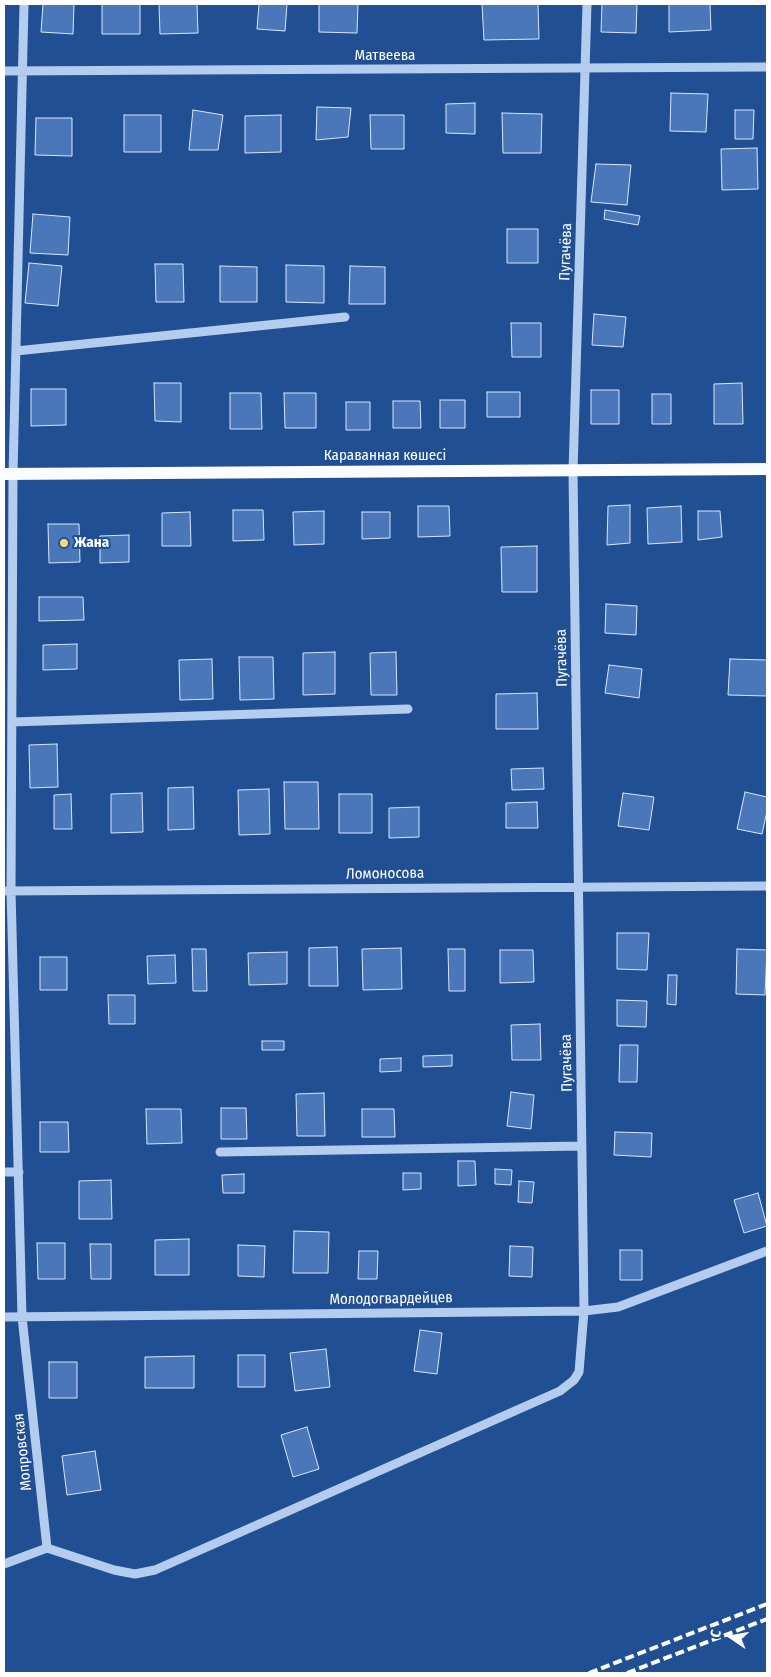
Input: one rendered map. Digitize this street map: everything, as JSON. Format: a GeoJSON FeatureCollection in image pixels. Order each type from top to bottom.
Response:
{"type":"FeatureCollection","features":[{"type":"Feature","properties":{"kind":"main road","name":"Караванная көшесі"},"geometry":{"type":"LineString","coordinates":[[8,474],[767,469]]}},
{"type":"Feature","properties":{"kind":"street","name":"Мопровская"},"geometry":{"type":"LineString","coordinates":[[24,4],[16,351],[8,474],[8,615],[12,722],[8,891],[19,1172],[22,1317],[47,1548]]}},
{"type":"Feature","properties":{"kind":"street","name":"Пугачёва"},"geometry":{"type":"LineString","coordinates":[[47,1548],[114,1570],[135,1574],[155,1570],[560,1390],[574,1380],[578,1372],[584,1312],[573,471],[587,4]]}},
{"type":"Feature","properties":{"kind":"street","name":"Матвеева"},"geometry":{"type":"LineString","coordinates":[[4,70],[767,67]]}},
{"type":"Feature","properties":{"kind":"street"},"geometry":{"type":"LineString","coordinates":[[16,351],[345,317]]}},
{"type":"Feature","properties":{"kind":"street"},"geometry":{"type":"LineString","coordinates":[[12,722],[408,709]]}},
{"type":"Feature","properties":{"kind":"street","name":"Ломоносова"},"geometry":{"type":"LineString","coordinates":[[8,891],[767,886]]}},
{"type":"Feature","properties":{"kind":"street"},"geometry":{"type":"LineString","coordinates":[[220,1152],[582,1146]]}},
{"type":"Feature","properties":{"kind":"street"},"geometry":{"type":"LineString","coordinates":[[4,1172],[19,1172]]}},
{"type":"Feature","properties":{"kind":"street","name":"Молодогвардейцев"},"geometry":{"type":"LineString","coordinates":[[4,1317],[584,1312],[618,1306],[767,1251]]}},
{"type":"Feature","properties":{"kind":"street"},"geometry":{"type":"LineString","coordinates":[[4,1564],[47,1548]]}},
{"type":"Feature","properties":{"kind":"building"},"geometry":{"type":"Polygon","coordinates":[[[43,4],[74,4],[73,34],[41,32],[43,4]]]}},
{"type":"Feature","properties":{"kind":"building"},"geometry":{"type":"Polygon","coordinates":[[[102,4],[140,4],[140,34],[102,34],[102,4]]]}},
{"type":"Feature","properties":{"kind":"building"},"geometry":{"type":"Polygon","coordinates":[[[159,4],[197,4],[198,33],[160,34],[159,4]]]}},
{"type":"Feature","properties":{"kind":"building"},"geometry":{"type":"Polygon","coordinates":[[[259,4],[287,4],[285,31],[257,29],[259,4]]]}},
{"type":"Feature","properties":{"kind":"building"},"geometry":{"type":"Polygon","coordinates":[[[319,4],[358,4],[357,33],[319,32],[319,4]]]}},
{"type":"Feature","properties":{"kind":"building"},"geometry":{"type":"Polygon","coordinates":[[[482,4],[538,4],[539,39],[484,40],[482,4]]]}},
{"type":"Feature","properties":{"kind":"building"},"geometry":{"type":"Polygon","coordinates":[[[602,4],[637,4],[636,33],[601,32],[602,4]]]}},
{"type":"Feature","properties":{"kind":"building"},"geometry":{"type":"Polygon","coordinates":[[[669,4],[710,4],[711,30],[669,32],[669,4]]]}},
{"type":"Feature","properties":{"kind":"building"},"geometry":{"type":"Polygon","coordinates":[[[671,93],[708,94],[706,132],[670,131],[671,93]]]}},
{"type":"Feature","properties":{"kind":"building"},"geometry":{"type":"Polygon","coordinates":[[[475,103],[475,134],[446,133],[446,104],[475,103]]]}},
{"type":"Feature","properties":{"kind":"building"},"geometry":{"type":"Polygon","coordinates":[[[317,107],[351,108],[348,137],[316,140],[317,107]]]}},
{"type":"Feature","properties":{"kind":"building"},"geometry":{"type":"Polygon","coordinates":[[[193,110],[223,115],[218,150],[189,150],[193,110]]]}},
{"type":"Feature","properties":{"kind":"building"},"geometry":{"type":"Polygon","coordinates":[[[735,110],[754,110],[753,139],[735,139],[735,110]]]}},
{"type":"Feature","properties":{"kind":"building"},"geometry":{"type":"Polygon","coordinates":[[[502,113],[542,114],[541,153],[503,153],[502,113]]]}},
{"type":"Feature","properties":{"kind":"building"},"geometry":{"type":"Polygon","coordinates":[[[124,115],[161,115],[161,152],[124,152],[124,115]]]}},
{"type":"Feature","properties":{"kind":"building"},"geometry":{"type":"Polygon","coordinates":[[[281,115],[281,152],[245,153],[245,116],[281,115]]]}},
{"type":"Feature","properties":{"kind":"building"},"geometry":{"type":"Polygon","coordinates":[[[370,115],[404,115],[404,149],[371,149],[370,115]]]}},
{"type":"Feature","properties":{"kind":"building"},"geometry":{"type":"Polygon","coordinates":[[[36,118],[72,118],[72,156],[35,155],[36,118]]]}},
{"type":"Feature","properties":{"kind":"building"},"geometry":{"type":"Polygon","coordinates":[[[757,148],[758,189],[722,190],[721,149],[757,148]]]}},
{"type":"Feature","properties":{"kind":"building"},"geometry":{"type":"Polygon","coordinates":[[[596,164],[631,165],[627,205],[591,202],[596,164]]]}},
{"type":"Feature","properties":{"kind":"building"},"geometry":{"type":"Polygon","coordinates":[[[605,210],[640,216],[638,225],[604,219],[605,210]]]}},
{"type":"Feature","properties":{"kind":"building"},"geometry":{"type":"Polygon","coordinates":[[[33,214],[70,217],[68,255],[30,253],[33,214]]]}},
{"type":"Feature","properties":{"kind":"building"},"geometry":{"type":"Polygon","coordinates":[[[507,229],[538,229],[538,263],[507,263],[507,229]]]}},
{"type":"Feature","properties":{"kind":"building"},"geometry":{"type":"Polygon","coordinates":[[[29,263],[62,266],[58,306],[25,303],[29,263]]]}},
{"type":"Feature","properties":{"kind":"building"},"geometry":{"type":"Polygon","coordinates":[[[155,264],[183,264],[184,302],[156,302],[155,264]]]}},
{"type":"Feature","properties":{"kind":"building"},"geometry":{"type":"Polygon","coordinates":[[[286,265],[324,266],[324,303],[286,302],[286,265]]]}},
{"type":"Feature","properties":{"kind":"building"},"geometry":{"type":"Polygon","coordinates":[[[220,266],[257,267],[257,302],[220,302],[220,266]]]}},
{"type":"Feature","properties":{"kind":"building"},"geometry":{"type":"Polygon","coordinates":[[[350,266],[385,267],[385,304],[349,304],[350,266]]]}},
{"type":"Feature","properties":{"kind":"building"},"geometry":{"type":"Polygon","coordinates":[[[594,314],[626,317],[623,347],[592,345],[594,314]]]}},
{"type":"Feature","properties":{"kind":"building"},"geometry":{"type":"Polygon","coordinates":[[[511,323],[541,323],[541,357],[512,357],[511,323]]]}},
{"type":"Feature","properties":{"kind":"building"},"geometry":{"type":"Polygon","coordinates":[[[154,383],[181,383],[181,422],[155,421],[154,383]]]}},
{"type":"Feature","properties":{"kind":"building"},"geometry":{"type":"Polygon","coordinates":[[[742,383],[743,424],[714,424],[714,384],[742,383]]]}},
{"type":"Feature","properties":{"kind":"building"},"geometry":{"type":"Polygon","coordinates":[[[31,389],[66,389],[66,425],[31,426],[31,389]]]}},
{"type":"Feature","properties":{"kind":"building"},"geometry":{"type":"Polygon","coordinates":[[[591,390],[619,390],[619,424],[591,424],[591,390]]]}},
{"type":"Feature","properties":{"kind":"building"},"geometry":{"type":"Polygon","coordinates":[[[487,392],[520,392],[520,417],[487,417],[487,392]]]}},
{"type":"Feature","properties":{"kind":"building"},"geometry":{"type":"Polygon","coordinates":[[[230,393],[261,393],[262,429],[230,429],[230,393]]]}},
{"type":"Feature","properties":{"kind":"building"},"geometry":{"type":"Polygon","coordinates":[[[284,393],[316,393],[316,428],[285,428],[284,393]]]}},
{"type":"Feature","properties":{"kind":"building"},"geometry":{"type":"Polygon","coordinates":[[[652,394],[671,394],[671,424],[652,424],[652,394]]]}},
{"type":"Feature","properties":{"kind":"building"},"geometry":{"type":"Polygon","coordinates":[[[440,400],[465,400],[465,428],[440,428],[440,400]]]}},
{"type":"Feature","properties":{"kind":"building"},"geometry":{"type":"Polygon","coordinates":[[[393,401],[420,401],[421,428],[393,428],[393,401]]]}},
{"type":"Feature","properties":{"kind":"building"},"geometry":{"type":"Polygon","coordinates":[[[346,402],[370,402],[370,430],[346,430],[346,402]]]}},
{"type":"Feature","properties":{"kind":"building"},"geometry":{"type":"Polygon","coordinates":[[[630,505],[630,543],[607,545],[608,506],[630,505]]]}},
{"type":"Feature","properties":{"kind":"building"},"geometry":{"type":"Polygon","coordinates":[[[418,506],[449,506],[450,536],[418,537],[418,506]]]}},
{"type":"Feature","properties":{"kind":"building"},"geometry":{"type":"Polygon","coordinates":[[[681,506],[682,542],[648,544],[647,508],[681,506]]]}},
{"type":"Feature","properties":{"kind":"building"},"geometry":{"type":"Polygon","coordinates":[[[233,510],[263,510],[264,540],[233,541],[233,510]]]}},
{"type":"Feature","properties":{"kind":"building"},"geometry":{"type":"Polygon","coordinates":[[[324,511],[324,544],[294,545],[293,512],[324,511]]]}},
{"type":"Feature","properties":{"kind":"building"},"geometry":{"type":"Polygon","coordinates":[[[698,511],[720,511],[722,537],[698,540],[698,511]]]}},
{"type":"Feature","properties":{"kind":"building"},"geometry":{"type":"Polygon","coordinates":[[[190,512],[191,546],[162,546],[162,513],[190,512]]]}},
{"type":"Feature","properties":{"kind":"building"},"geometry":{"type":"Polygon","coordinates":[[[362,512],[390,512],[390,538],[362,539],[362,512]]]}},
{"type":"Feature","properties":{"kind":"building","name":"Жана"},"geometry":{"type":"Polygon","coordinates":[[[48,524],[79,524],[80,562],[49,563],[48,524]]]}},
{"type":"Feature","properties":{"kind":"building"},"geometry":{"type":"Polygon","coordinates":[[[129,535],[129,562],[100,563],[100,536],[129,535]]]}},
{"type":"Feature","properties":{"kind":"building"},"geometry":{"type":"Polygon","coordinates":[[[537,546],[537,592],[502,592],[501,547],[537,546]]]}},
{"type":"Feature","properties":{"kind":"building"},"geometry":{"type":"Polygon","coordinates":[[[39,597],[83,597],[84,620],[39,621],[39,597]]]}},
{"type":"Feature","properties":{"kind":"building"},"geometry":{"type":"Polygon","coordinates":[[[606,604],[637,606],[636,635],[605,633],[606,604]]]}},
{"type":"Feature","properties":{"kind":"building"},"geometry":{"type":"Polygon","coordinates":[[[77,644],[77,669],[43,670],[43,645],[77,644]]]}},
{"type":"Feature","properties":{"kind":"building"},"geometry":{"type":"Polygon","coordinates":[[[335,652],[335,694],[303,695],[303,653],[335,652]]]}},
{"type":"Feature","properties":{"kind":"building"},"geometry":{"type":"Polygon","coordinates":[[[396,652],[397,695],[371,695],[370,653],[396,652]]]}},
{"type":"Feature","properties":{"kind":"building"},"geometry":{"type":"Polygon","coordinates":[[[239,657],[273,657],[274,699],[240,700],[239,657]]]}},
{"type":"Feature","properties":{"kind":"building"},"geometry":{"type":"Polygon","coordinates":[[[212,659],[213,699],[180,700],[179,660],[212,659]]]}},
{"type":"Feature","properties":{"kind":"building"},"geometry":{"type":"Polygon","coordinates":[[[730,659],[767,660],[767,696],[728,695],[730,659]]]}},
{"type":"Feature","properties":{"kind":"building"},"geometry":{"type":"Polygon","coordinates":[[[609,665],[642,669],[639,698],[605,693],[609,665]]]}},
{"type":"Feature","properties":{"kind":"building"},"geometry":{"type":"Polygon","coordinates":[[[537,693],[538,729],[496,729],[496,694],[537,693]]]}},
{"type":"Feature","properties":{"kind":"building"},"geometry":{"type":"Polygon","coordinates":[[[57,744],[58,787],[30,788],[29,745],[57,744]]]}},
{"type":"Feature","properties":{"kind":"building"},"geometry":{"type":"Polygon","coordinates":[[[543,768],[544,789],[512,790],[511,769],[543,768]]]}},
{"type":"Feature","properties":{"kind":"building"},"geometry":{"type":"Polygon","coordinates":[[[284,782],[318,782],[319,829],[285,829],[284,782]]]}},
{"type":"Feature","properties":{"kind":"building"},"geometry":{"type":"Polygon","coordinates":[[[193,787],[194,829],[168,830],[168,788],[193,787]]]}},
{"type":"Feature","properties":{"kind":"building"},"geometry":{"type":"Polygon","coordinates":[[[269,789],[270,834],[239,835],[238,790],[269,789]]]}},
{"type":"Feature","properties":{"kind":"building"},"geometry":{"type":"Polygon","coordinates":[[[745,792],[767,797],[767,811],[762,834],[737,829],[745,792]]]}},
{"type":"Feature","properties":{"kind":"building"},"geometry":{"type":"Polygon","coordinates":[[[142,793],[143,832],[111,833],[111,794],[142,793]]]}},
{"type":"Feature","properties":{"kind":"building"},"geometry":{"type":"Polygon","coordinates":[[[623,793],[654,797],[649,830],[618,826],[623,793]]]}},
{"type":"Feature","properties":{"kind":"building"},"geometry":{"type":"Polygon","coordinates":[[[71,794],[72,829],[54,829],[54,795],[71,794]]]}},
{"type":"Feature","properties":{"kind":"building"},"geometry":{"type":"Polygon","coordinates":[[[339,794],[372,794],[372,833],[339,833],[339,794]]]}},
{"type":"Feature","properties":{"kind":"building"},"geometry":{"type":"Polygon","coordinates":[[[537,802],[538,828],[506,828],[506,803],[537,802]]]}},
{"type":"Feature","properties":{"kind":"building"},"geometry":{"type":"Polygon","coordinates":[[[419,807],[419,837],[389,838],[389,808],[419,807]]]}},
{"type":"Feature","properties":{"kind":"building"},"geometry":{"type":"Polygon","coordinates":[[[617,933],[649,933],[647,970],[617,969],[617,933]]]}},
{"type":"Feature","properties":{"kind":"building"},"geometry":{"type":"Polygon","coordinates":[[[337,947],[338,986],[309,986],[309,948],[337,947]]]}},
{"type":"Feature","properties":{"kind":"building"},"geometry":{"type":"Polygon","coordinates":[[[401,948],[402,989],[363,990],[362,949],[401,948]]]}},
{"type":"Feature","properties":{"kind":"building"},"geometry":{"type":"Polygon","coordinates":[[[192,949],[206,949],[207,991],[193,991],[192,949]]]}},
{"type":"Feature","properties":{"kind":"building"},"geometry":{"type":"Polygon","coordinates":[[[448,949],[465,949],[465,991],[449,991],[448,949]]]}},
{"type":"Feature","properties":{"kind":"building"},"geometry":{"type":"Polygon","coordinates":[[[737,949],[767,950],[765,995],[736,994],[737,949]]]}},
{"type":"Feature","properties":{"kind":"building"},"geometry":{"type":"Polygon","coordinates":[[[500,950],[533,950],[534,982],[500,983],[500,950]]]}},
{"type":"Feature","properties":{"kind":"building"},"geometry":{"type":"Polygon","coordinates":[[[287,952],[287,984],[249,985],[248,953],[287,952]]]}},
{"type":"Feature","properties":{"kind":"building"},"geometry":{"type":"Polygon","coordinates":[[[175,955],[176,983],[148,984],[147,956],[175,955]]]}},
{"type":"Feature","properties":{"kind":"building"},"geometry":{"type":"Polygon","coordinates":[[[40,957],[67,957],[67,990],[40,990],[40,957]]]}},
{"type":"Feature","properties":{"kind":"building"},"geometry":{"type":"Polygon","coordinates":[[[668,975],[677,975],[676,1005],[667,1004],[668,975]]]}},
{"type":"Feature","properties":{"kind":"building"},"geometry":{"type":"Polygon","coordinates":[[[108,995],[135,995],[135,1024],[109,1024],[108,995]]]}},
{"type":"Feature","properties":{"kind":"building"},"geometry":{"type":"Polygon","coordinates":[[[617,1000],[647,1001],[646,1027],[617,1026],[617,1000]]]}},
{"type":"Feature","properties":{"kind":"building"},"geometry":{"type":"Polygon","coordinates":[[[540,1024],[541,1060],[512,1060],[511,1025],[540,1024]]]}},
{"type":"Feature","properties":{"kind":"building"},"geometry":{"type":"Polygon","coordinates":[[[262,1041],[284,1041],[284,1050],[262,1050],[262,1041]]]}},
{"type":"Feature","properties":{"kind":"building"},"geometry":{"type":"Polygon","coordinates":[[[620,1045],[638,1045],[637,1082],[619,1082],[620,1045]]]}},
{"type":"Feature","properties":{"kind":"building"},"geometry":{"type":"Polygon","coordinates":[[[452,1055],[452,1066],[423,1067],[423,1056],[452,1055]]]}},
{"type":"Feature","properties":{"kind":"building"},"geometry":{"type":"Polygon","coordinates":[[[401,1058],[401,1071],[380,1072],[380,1059],[401,1058]]]}},
{"type":"Feature","properties":{"kind":"building"},"geometry":{"type":"Polygon","coordinates":[[[511,1092],[534,1095],[531,1129],[507,1126],[511,1092]]]}},
{"type":"Feature","properties":{"kind":"building"},"geometry":{"type":"Polygon","coordinates":[[[324,1093],[325,1136],[297,1136],[296,1094],[324,1093]]]}},
{"type":"Feature","properties":{"kind":"building"},"geometry":{"type":"Polygon","coordinates":[[[221,1108],[246,1108],[247,1139],[221,1139],[221,1108]]]}},
{"type":"Feature","properties":{"kind":"building"},"geometry":{"type":"Polygon","coordinates":[[[146,1109],[181,1109],[182,1143],[147,1144],[146,1109]]]}},
{"type":"Feature","properties":{"kind":"building"},"geometry":{"type":"Polygon","coordinates":[[[362,1109],[394,1109],[395,1137],[362,1137],[362,1109]]]}},
{"type":"Feature","properties":{"kind":"building"},"geometry":{"type":"Polygon","coordinates":[[[40,1122],[68,1122],[69,1152],[40,1152],[40,1122]]]}},
{"type":"Feature","properties":{"kind":"building"},"geometry":{"type":"Polygon","coordinates":[[[615,1132],[652,1133],[651,1157],[614,1155],[615,1132]]]}},
{"type":"Feature","properties":{"kind":"building"},"geometry":{"type":"Polygon","coordinates":[[[458,1161],[475,1161],[476,1185],[458,1186],[458,1161]]]}},
{"type":"Feature","properties":{"kind":"building"},"geometry":{"type":"Polygon","coordinates":[[[495,1169],[512,1170],[511,1185],[495,1184],[495,1169]]]}},
{"type":"Feature","properties":{"kind":"building"},"geometry":{"type":"Polygon","coordinates":[[[403,1173],[421,1173],[421,1189],[403,1190],[403,1173]]]}},
{"type":"Feature","properties":{"kind":"building"},"geometry":{"type":"Polygon","coordinates":[[[244,1174],[244,1193],[223,1193],[222,1175],[244,1174]]]}},
{"type":"Feature","properties":{"kind":"building"},"geometry":{"type":"Polygon","coordinates":[[[111,1180],[112,1219],[79,1219],[79,1181],[111,1180]]]}},
{"type":"Feature","properties":{"kind":"building"},"geometry":{"type":"Polygon","coordinates":[[[519,1181],[534,1182],[532,1203],[518,1202],[519,1181]]]}},
{"type":"Feature","properties":{"kind":"building"},"geometry":{"type":"Polygon","coordinates":[[[758,1193],[767,1226],[744,1233],[734,1200],[758,1193]]]}},
{"type":"Feature","properties":{"kind":"building"},"geometry":{"type":"Polygon","coordinates":[[[294,1231],[329,1232],[328,1273],[293,1273],[294,1231]]]}},
{"type":"Feature","properties":{"kind":"building"},"geometry":{"type":"Polygon","coordinates":[[[189,1239],[189,1275],[155,1275],[155,1240],[189,1239]]]}},
{"type":"Feature","properties":{"kind":"building"},"geometry":{"type":"Polygon","coordinates":[[[37,1243],[65,1243],[65,1279],[38,1279],[37,1243]]]}},
{"type":"Feature","properties":{"kind":"building"},"geometry":{"type":"Polygon","coordinates":[[[90,1244],[111,1244],[111,1279],[91,1279],[90,1244]]]}},
{"type":"Feature","properties":{"kind":"building"},"geometry":{"type":"Polygon","coordinates":[[[238,1245],[265,1246],[264,1277],[238,1276],[238,1245]]]}},
{"type":"Feature","properties":{"kind":"building"},"geometry":{"type":"Polygon","coordinates":[[[510,1246],[533,1247],[532,1277],[509,1276],[510,1246]]]}},
{"type":"Feature","properties":{"kind":"building"},"geometry":{"type":"Polygon","coordinates":[[[620,1250],[642,1250],[642,1280],[620,1280],[620,1250]]]}},
{"type":"Feature","properties":{"kind":"building"},"geometry":{"type":"Polygon","coordinates":[[[359,1251],[378,1251],[377,1279],[358,1279],[359,1251]]]}},
{"type":"Feature","properties":{"kind":"building"},"geometry":{"type":"Polygon","coordinates":[[[420,1330],[442,1333],[437,1374],[414,1371],[420,1330]]]}},
{"type":"Feature","properties":{"kind":"building"},"geometry":{"type":"Polygon","coordinates":[[[326,1349],[330,1387],[295,1391],[290,1353],[326,1349]]]}},
{"type":"Feature","properties":{"kind":"building"},"geometry":{"type":"Polygon","coordinates":[[[238,1355],[265,1355],[265,1387],[238,1387],[238,1355]]]}},
{"type":"Feature","properties":{"kind":"building"},"geometry":{"type":"Polygon","coordinates":[[[194,1356],[194,1388],[145,1388],[145,1357],[194,1356]]]}},
{"type":"Feature","properties":{"kind":"building"},"geometry":{"type":"Polygon","coordinates":[[[49,1362],[77,1362],[77,1398],[49,1398],[49,1362]]]}},
{"type":"Feature","properties":{"kind":"building"},"geometry":{"type":"Polygon","coordinates":[[[307,1427],[319,1469],[293,1477],[281,1435],[307,1427]]]}},
{"type":"Feature","properties":{"kind":"building"},"geometry":{"type":"Polygon","coordinates":[[[95,1451],[101,1490],[67,1495],[62,1456],[95,1451]]]}},
{"type":"Feature","properties":{"kind":"railway"},"geometry":{"type":"LineString","coordinates":[[589,1673],[767,1604]]}},
{"type":"Feature","properties":{"kind":"railway"},"geometry":{"type":"LineString","coordinates":[[627,1673],[767,1619]]}},
{"type":"Feature","properties":{"kind":"place","name":"Жана"},"geometry":{"type":"Point","coordinates":[64,543]}}]}
